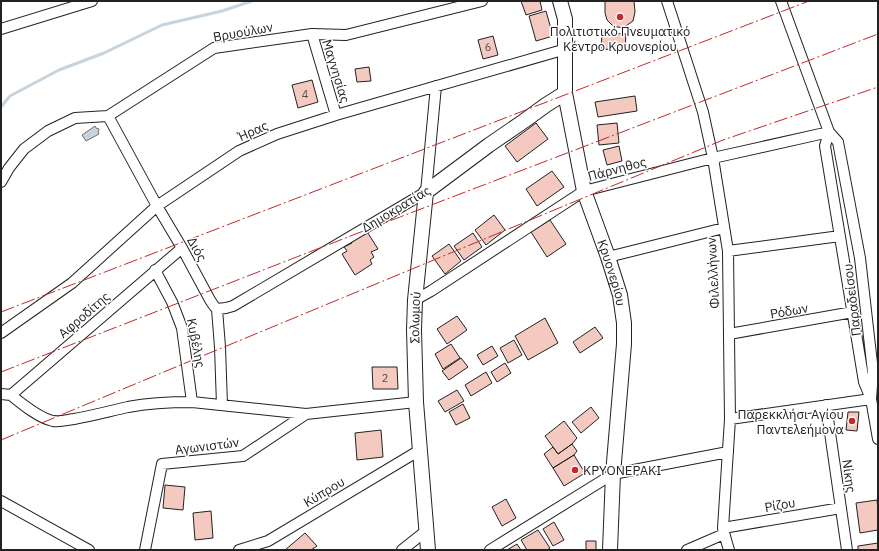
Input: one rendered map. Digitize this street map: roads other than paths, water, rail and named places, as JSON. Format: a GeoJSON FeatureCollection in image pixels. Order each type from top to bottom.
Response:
{"type":"FeatureCollection","features":[{"type":"Feature","properties":{"kind":"main road","name":"Κρυονερίου"},"geometry":{"type":"LineString","coordinates":[[560,1],[565,19],[565,93],[584,191],[620,295],[624,323],[624,344],[613,474],[610,550]]}},
{"type":"Feature","properties":{"kind":"main road","name":"Δημοκρατίας"},"geometry":{"type":"LineString","coordinates":[[426,192],[489,145],[565,93]]}},
{"type":"Feature","properties":{"kind":"main road","name":"Σολωμού"},"geometry":{"type":"LineString","coordinates":[[426,192],[415,300],[414,330],[416,402],[428,550]]}},
{"type":"Feature","properties":{"kind":"street"},"geometry":{"type":"LineString","coordinates":[[1,29],[92,1]]}},
{"type":"Feature","properties":{"kind":"street","name":"Βρυούλων"},"geometry":{"type":"LineString","coordinates":[[1,182],[9,168],[24,149],[48,131],[75,118],[108,116],[214,48],[312,34],[346,35],[482,1]]}},
{"type":"Feature","properties":{"kind":"street","name":"Φιλελλήνων"},"geometry":{"type":"LineString","coordinates":[[667,1],[703,112],[713,158],[728,251],[730,419],[724,531],[729,550]]}},
{"type":"Feature","properties":{"kind":"street","name":"Παραδείσου"},"geometry":{"type":"LineString","coordinates":[[781,1],[829,132],[838,142],[860,258],[873,372],[870,398]]}},
{"type":"Feature","properties":{"kind":"street","name":"Μαγνησίας"},"geometry":{"type":"LineString","coordinates":[[312,34],[336,115]]}},
{"type":"Feature","properties":{"kind":"street","name":"Ήρας"},"geometry":{"type":"LineString","coordinates":[[1,333],[72,283],[157,206],[239,151],[277,134],[336,115],[566,49]]}},
{"type":"Feature","properties":{"kind":"street","name":"Σολωμού"},"geometry":{"type":"LineString","coordinates":[[426,192],[436,86]]}},
{"type":"Feature","properties":{"kind":"street","name":"Διός"},"geometry":{"type":"LineString","coordinates":[[108,116],[210,300],[217,309],[222,405]]}},
{"type":"Feature","properties":{"kind":"street","name":"Πάρνηθος"},"geometry":{"type":"LineString","coordinates":[[415,300],[584,191],[713,158],[829,132]]}},
{"type":"Feature","properties":{"kind":"street","name":"Παραδείσου"},"geometry":{"type":"LineString","coordinates":[[829,132],[825,146],[864,382],[870,398],[878,439]]}},
{"type":"Feature","properties":{"kind":"street","name":"Δημοκρατίας"},"geometry":{"type":"LineString","coordinates":[[217,309],[233,306],[426,192]]}},
{"type":"Feature","properties":{"kind":"street"},"geometry":{"type":"LineString","coordinates":[[608,257],[724,228]]}},
{"type":"Feature","properties":{"kind":"street"},"geometry":{"type":"LineString","coordinates":[[728,251],[840,236]]}},
{"type":"Feature","properties":{"kind":"street","name":"Αφροδίτης"},"geometry":{"type":"LineString","coordinates":[[6,395],[182,248]]}},
{"type":"Feature","properties":{"kind":"street","name":"Κυβέλης"},"geometry":{"type":"LineString","coordinates":[[156,270],[172,302],[182,328],[192,402]]}},
{"type":"Feature","properties":{"kind":"street","name":"Ρόδων"},"geometry":{"type":"LineString","coordinates":[[729,334],[853,312]]}},
{"type":"Feature","properties":{"kind":"street"},"geometry":{"type":"LineString","coordinates":[[6,395],[46,419],[54,421],[78,418],[130,407],[175,402],[192,402],[306,414],[416,402]]}},
{"type":"Feature","properties":{"kind":"street"},"geometry":{"type":"LineString","coordinates":[[730,419],[870,398]]}},
{"type":"Feature","properties":{"kind":"street","name":"Νίκης"},"geometry":{"type":"LineString","coordinates":[[826,405],[847,550]]}},
{"type":"Feature","properties":{"kind":"street","name":"Αγωνιστών"},"geometry":{"type":"LineString","coordinates":[[145,550],[162,464],[243,456],[306,414]]}},
{"type":"Feature","properties":{"kind":"street","name":"Κύπρου"},"geometry":{"type":"LineString","coordinates":[[239,550],[268,541],[420,450]]}},
{"type":"Feature","properties":{"kind":"street"},"geometry":{"type":"LineString","coordinates":[[490,550],[613,474],[728,452]]}},
{"type":"Feature","properties":{"kind":"street"},"geometry":{"type":"LineString","coordinates":[[1,501],[89,550]]}},
{"type":"Feature","properties":{"kind":"street","name":"Ρίζου"},"geometry":{"type":"LineString","coordinates":[[687,550],[724,531],[841,508]]}},
{"type":"Feature","properties":{"kind":"street"},"geometry":{"type":"LineString","coordinates":[[402,550],[426,531]]}},
{"type":"Feature","properties":{"kind":"waterway"},"geometry":{"type":"LineString","coordinates":[[1,107],[10,96],[59,70],[104,53],[162,25],[222,11],[252,1]]}},
{"type":"Feature","properties":{"kind":"place","name":"Πολιτιστικό Πνευματικό Κέντρο Κρυονερίου"},"geometry":{"type":"Point","coordinates":[620,17]}},
{"type":"Feature","properties":{"kind":"place","name":"Παρεκκλήσι Αγίου Παντελεήμονα"},"geometry":{"type":"Point","coordinates":[852,421]}},
{"type":"Feature","properties":{"kind":"place","name":"ΚΡΥΟΝΕΡΑΚΙ"},"geometry":{"type":"Point","coordinates":[575,470]}}]}
